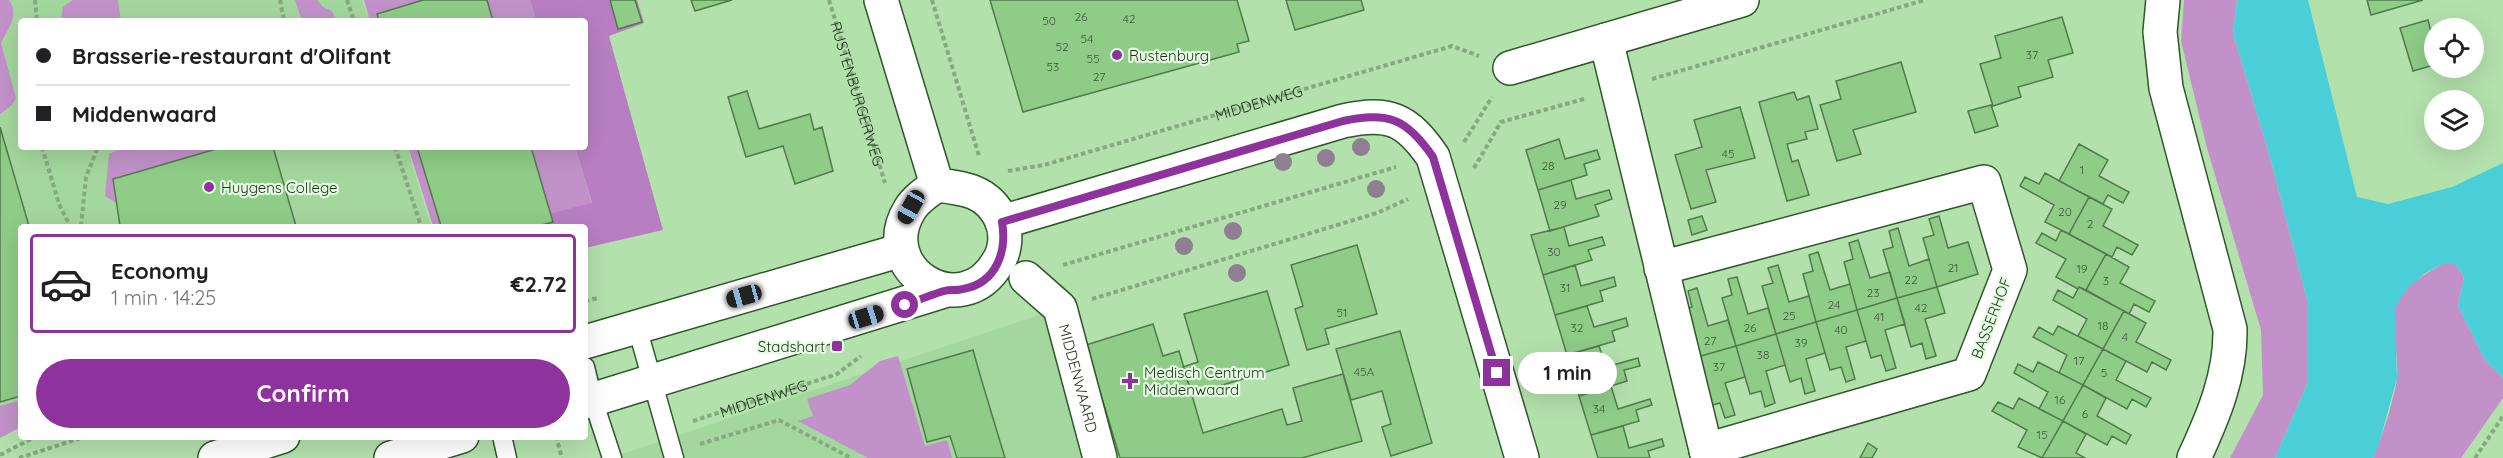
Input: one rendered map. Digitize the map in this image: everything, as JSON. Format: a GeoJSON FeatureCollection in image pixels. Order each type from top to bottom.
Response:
{"type":"FeatureCollection","features":[{"type":"Feature","properties":{"kind":"street"},"geometry":{"type":"LineString","coordinates":[[881,0],[936,185]]}},
{"type":"Feature","properties":{"kind":"street"},"geometry":{"type":"LineString","coordinates":[[1510,68],[1742,0]]}},
{"type":"Feature","properties":{"kind":"street"},"geometry":{"type":"LineString","coordinates":[[2163,0],[2160,32],[2166,88],[2230,329],[2228,362],[2220,396],[2194,458]]}},
{"type":"Feature","properties":{"kind":"street","name":"BASSERHOF"},"geometry":{"type":"LineString","coordinates":[[1606,40],[1619,89],[1661,268],[1707,454],[1969,375],[2010,270],[1984,182],[1661,268]]}},
{"type":"Feature","properties":{"kind":"street"},"geometry":{"type":"LineString","coordinates":[[1002,222],[1360,118],[1389,119],[1405,125],[1418,134],[1434,163],[1522,458]]}},
{"type":"Feature","properties":{"kind":"street"},"geometry":{"type":"LineString","coordinates":[[589,401],[947,290],[964,289],[981,282],[993,271],[1002,256],[1005,239],[1002,222],[994,207],[982,196],[968,188],[936,185],[911,207],[904,220],[901,235],[902,250],[908,265],[918,277],[932,286],[947,290]]}},
{"type":"Feature","properties":{"kind":"street"},"geometry":{"type":"LineString","coordinates":[[588,341],[902,250]]}},
{"type":"Feature","properties":{"kind":"street","name":"MIDDENWAARD"},"geometry":{"type":"LineString","coordinates":[[1026,278],[1060,308],[1100,458]]}},
{"type":"Feature","properties":{"kind":"street"},"geometry":{"type":"LineString","coordinates":[[215,458],[271,440]]}},
{"type":"Feature","properties":{"kind":"street"},"geometry":{"type":"LineString","coordinates":[[391,458],[449,440]]}},
{"type":"Feature","properties":{"kind":"lane"},"geometry":{"type":"LineString","coordinates":[[637,327],[674,455]]}},
{"type":"Feature","properties":{"kind":"lane"},"geometry":{"type":"LineString","coordinates":[[589,401],[612,458]]}},
{"type":"Feature","properties":{"kind":"lane"},"geometry":{"type":"LineString","coordinates":[[503,440],[507,458]]}},
{"type":"Feature","properties":{"kind":"path"},"geometry":{"type":"LineString","coordinates":[[35,0],[37,18]]}},
{"type":"Feature","properties":{"kind":"path"},"geometry":{"type":"LineString","coordinates":[[280,0],[283,18]]}},
{"type":"Feature","properties":{"kind":"path"},"geometry":{"type":"LineString","coordinates":[[347,0],[353,18]]}},
{"type":"Feature","properties":{"kind":"path","name":"RUSTENBURGERWEG"},"geometry":{"type":"LineString","coordinates":[[829,0],[886,185]]}},
{"type":"Feature","properties":{"kind":"path"},"geometry":{"type":"LineString","coordinates":[[932,0],[979,157]]}},
{"type":"Feature","properties":{"kind":"path"},"geometry":{"type":"LineString","coordinates":[[1026,278],[1070,263],[1434,163],[1470,174],[1501,122],[1925,0]]}},
{"type":"Feature","properties":{"kind":"path","name":"MIDDENWEG"},"geometry":{"type":"LineString","coordinates":[[1004,172],[1044,165],[1452,46],[1510,68]]}},
{"type":"Feature","properties":{"kind":"path"},"geometry":{"type":"LineString","coordinates":[[1060,308],[1377,213],[1434,163],[1463,144],[1510,68]]}},
{"type":"Feature","properties":{"kind":"path"},"geometry":{"type":"LineString","coordinates":[[43,150],[59,204],[69,224]]}},
{"type":"Feature","properties":{"kind":"path"},"geometry":{"type":"LineString","coordinates":[[81,224],[86,177],[97,150]]}},
{"type":"Feature","properties":{"kind":"path"},"geometry":{"type":"LineString","coordinates":[[396,150],[420,224]]}},
{"type":"Feature","properties":{"kind":"path","name":"MIDDENWEG"},"geometry":{"type":"LineString","coordinates":[[666,430],[837,374],[862,355]]}},
{"type":"Feature","properties":{"kind":"path"},"geometry":{"type":"LineString","coordinates":[[2475,458],[2503,417]]}},
{"type":"Feature","properties":{"kind":"path"},"geometry":{"type":"LineString","coordinates":[[674,455],[779,420],[851,458]]}},
{"type":"Feature","properties":{"kind":"path"},"geometry":{"type":"LineString","coordinates":[[0,455],[29,440]]}},
{"type":"Feature","properties":{"kind":"path"},"geometry":{"type":"LineString","coordinates":[[19,458],[75,440]]}},
{"type":"Feature","properties":{"kind":"path"},"geometry":{"type":"LineString","coordinates":[[557,440],[562,458]]}},
{"type":"Feature","properties":{"kind":"shaded area","name":"Huygens College"},"geometry":{"type":"Polygon","coordinates":[[[0,0],[362,0],[368,18],[18,18],[18,150],[408,150],[430,224],[18,224],[18,401],[0,406],[0,0]]]}},
{"type":"Feature","properties":{"kind":"shaded area"},"geometry":{"type":"Polygon","coordinates":[[[0,0],[9,0],[13,11],[12,22],[1,43],[16,98],[12,105],[0,114],[0,0]]]}},
{"type":"Feature","properties":{"kind":"shaded area"},"geometry":{"type":"Polygon","coordinates":[[[73,0],[118,0],[121,18],[61,18],[63,7],[73,0]]]}},
{"type":"Feature","properties":{"kind":"shaded area"},"geometry":{"type":"Polygon","coordinates":[[[295,0],[317,0],[323,7],[332,11],[335,18],[301,18],[295,0]]]}},
{"type":"Feature","properties":{"kind":"shaded area"},"geometry":{"type":"Polygon","coordinates":[[[364,0],[530,0],[535,18],[369,18],[364,0]]]}},
{"type":"Feature","properties":{"kind":"shaded area"},"geometry":{"type":"Polygon","coordinates":[[[530,0],[637,0],[644,23],[609,36],[663,230],[588,247],[588,224],[509,224],[592,203],[576,150],[588,150],[588,18],[535,18],[530,0]]]}},
{"type":"Feature","properties":{"kind":"shaded area"},"geometry":{"type":"Polygon","coordinates":[[[2184,0],[2237,0],[2233,33],[2269,154],[2307,299],[2307,384],[2275,458],[2230,458],[2263,395],[2261,330],[2207,148],[2181,41],[2184,0]]]}},
{"type":"Feature","properties":{"kind":"shaded area"},"geometry":{"type":"Polygon","coordinates":[[[117,150],[213,150],[113,179],[116,203],[105,196],[109,154],[117,150]]]}},
{"type":"Feature","properties":{"kind":"shaded area"},"geometry":{"type":"Polygon","coordinates":[[[409,150],[576,150],[592,204],[509,224],[432,224],[409,150]]]}},
{"type":"Feature","properties":{"kind":"shaded area"},"geometry":{"type":"Polygon","coordinates":[[[2442,264],[2455,264],[2464,276],[2458,306],[2485,360],[2503,377],[2503,398],[2461,458],[2373,458],[2387,418],[2397,378],[2395,308],[2408,287],[2442,264]]]}},
{"type":"Feature","properties":{"kind":"shaded area"},"geometry":{"type":"Polygon","coordinates":[[[1060,308],[1100,458],[610,458],[1060,308]]]}},
{"type":"Feature","properties":{"kind":"shaded area"},"geometry":{"type":"Polygon","coordinates":[[[898,356],[925,446],[947,440],[952,458],[868,458],[798,421],[813,416],[807,399],[850,385],[880,361],[898,356]]]}},
{"type":"Feature","properties":{"kind":"shaded area"},"geometry":{"type":"Polygon","coordinates":[[[18,401],[18,429],[0,438],[0,406],[18,401]]]}},
{"type":"Feature","properties":{"kind":"water"},"geometry":{"type":"Polygon","coordinates":[[[2237,0],[2308,0],[2357,197],[2388,204],[2452,187],[2503,163],[2503,377],[2485,360],[2458,306],[2464,276],[2455,264],[2442,264],[2424,274],[2406,290],[2395,308],[2397,378],[2373,458],[2275,458],[2307,384],[2307,299],[2269,154],[2233,33],[2237,0]]]}},
{"type":"Feature","properties":{"kind":"building"},"geometry":{"type":"Polygon","coordinates":[[[423,0],[487,0],[492,18],[378,18],[377,14],[423,0]]]}},
{"type":"Feature","properties":{"kind":"building"},"geometry":{"type":"Polygon","coordinates":[[[610,0],[635,0],[642,22],[618,29],[610,0]]]}},
{"type":"Feature","properties":{"kind":"building"},"geometry":{"type":"Polygon","coordinates":[[[691,0],[732,0],[695,11],[691,0]]]}},
{"type":"Feature","properties":{"kind":"building","name":"Rustenburg"},"geometry":{"type":"Polygon","coordinates":[[[990,0],[1237,0],[1249,41],[1237,44],[1239,52],[1023,112],[990,0]]]}},
{"type":"Feature","properties":{"kind":"building"},"geometry":{"type":"Polygon","coordinates":[[[1286,0],[1361,0],[1364,10],[1295,30],[1286,0]]]}},
{"type":"Feature","properties":{"kind":"building"},"geometry":{"type":"Polygon","coordinates":[[[2367,0],[2423,0],[2371,15],[2367,0]]]}},
{"type":"Feature","properties":{"kind":"building"},"geometry":{"type":"Polygon","coordinates":[[[2062,17],[2073,53],[2048,60],[2053,77],[2018,87],[2021,97],[1993,106],[1980,64],[2001,58],[1995,36],[2062,17]]]}},
{"type":"Feature","properties":{"kind":"building"},"geometry":{"type":"Polygon","coordinates":[[[2424,21],[2424,68],[2413,71],[2400,28],[2424,21]]]}},
{"type":"Feature","properties":{"kind":"building"},"geometry":{"type":"Polygon","coordinates":[[[1901,62],[1916,112],[1853,130],[1861,154],[1837,161],[1820,105],[1841,99],[1836,81],[1901,62]]]}},
{"type":"Feature","properties":{"kind":"building"},"geometry":{"type":"Polygon","coordinates":[[[747,91],[759,129],[810,114],[814,130],[822,127],[833,171],[795,184],[783,146],[746,157],[728,97],[747,91]]]}},
{"type":"Feature","properties":{"kind":"building"},"geometry":{"type":"Polygon","coordinates":[[[1794,92],[1797,100],[1809,96],[1818,129],[1805,132],[1807,139],[1787,144],[1792,162],[1798,160],[1809,195],[1787,201],[1759,102],[1794,92]]]}},
{"type":"Feature","properties":{"kind":"building"},"geometry":{"type":"Polygon","coordinates":[[[1991,105],[1998,126],[1975,133],[1968,111],[1991,105]]]}},
{"type":"Feature","properties":{"kind":"building"},"geometry":{"type":"Polygon","coordinates":[[[1740,107],[1755,158],[1706,170],[1716,202],[1691,209],[1675,155],[1702,147],[1694,120],[1740,107]]]}},
{"type":"Feature","properties":{"kind":"building"},"geometry":{"type":"Polygon","coordinates":[[[0,127],[28,224],[18,224],[18,397],[0,402],[0,127]]]}},
{"type":"Feature","properties":{"kind":"building"},"geometry":{"type":"Polygon","coordinates":[[[1559,139],[1565,159],[1597,150],[1600,159],[1584,164],[1587,175],[1538,190],[1526,150],[1559,139]]]}},
{"type":"Feature","properties":{"kind":"building"},"geometry":{"type":"Polygon","coordinates":[[[2079,144],[2108,160],[2099,176],[2129,192],[2123,203],[2108,195],[2103,204],[2059,181],[2079,144]]]}},
{"type":"Feature","properties":{"kind":"building"},"geometry":{"type":"Polygon","coordinates":[[[213,150],[274,150],[295,224],[120,224],[113,179],[213,150]]]}},
{"type":"Feature","properties":{"kind":"building"},"geometry":{"type":"Polygon","coordinates":[[[418,150],[532,150],[553,222],[546,224],[440,224],[418,150]]]}},
{"type":"Feature","properties":{"kind":"building"},"geometry":{"type":"Polygon","coordinates":[[[2045,173],[2089,197],[2069,234],[2045,222],[2054,205],[2020,186],[2025,177],[2039,184],[2045,173]]]}},
{"type":"Feature","properties":{"kind":"building"},"geometry":{"type":"Polygon","coordinates":[[[1571,180],[1576,199],[1609,190],[1612,199],[1595,205],[1599,216],[1550,231],[1538,190],[1571,180]]]}},
{"type":"Feature","properties":{"kind":"building"},"geometry":{"type":"Polygon","coordinates":[[[2089,197],[2112,209],[2103,226],[2138,245],[2132,255],[2117,247],[2112,257],[2069,234],[2089,197]]]}},
{"type":"Feature","properties":{"kind":"building"},"geometry":{"type":"Polygon","coordinates":[[[1702,216],[1707,230],[1692,235],[1688,220],[1702,216]]]}},
{"type":"Feature","properties":{"kind":"building"},"geometry":{"type":"Polygon","coordinates":[[[1939,216],[1948,248],[1968,242],[1978,274],[1937,287],[1923,238],[1934,235],[1929,219],[1939,216]]]}},
{"type":"Feature","properties":{"kind":"building"},"geometry":{"type":"Polygon","coordinates":[[[1564,227],[1569,246],[1602,237],[1605,245],[1588,250],[1592,260],[1543,275],[1531,235],[1564,227]]]}},
{"type":"Feature","properties":{"kind":"building"},"geometry":{"type":"Polygon","coordinates":[[[1898,228],[1909,266],[1929,259],[1937,287],[1897,298],[1883,250],[1893,247],[1889,231],[1898,228]]]}},
{"type":"Feature","properties":{"kind":"building"},"geometry":{"type":"Polygon","coordinates":[[[2061,230],[2106,254],[2086,290],[2079,287],[2078,289],[2056,277],[2066,259],[2036,243],[2042,233],[2056,241],[2061,230]]]}},
{"type":"Feature","properties":{"kind":"building"},"geometry":{"type":"Polygon","coordinates":[[[1858,240],[1870,278],[1890,272],[1897,298],[1857,310],[1844,262],[1853,259],[1849,243],[1858,240]]]}},
{"type":"Feature","properties":{"kind":"building"},"geometry":{"type":"Polygon","coordinates":[[[1357,245],[1377,314],[1325,329],[1329,344],[1307,350],[1295,309],[1303,306],[1291,265],[1357,245]]]}},
{"type":"Feature","properties":{"kind":"building"},"geometry":{"type":"Polygon","coordinates":[[[1818,252],[1830,290],[1850,284],[1857,310],[1816,322],[1803,274],[1813,271],[1809,255],[1818,252]]]}},
{"type":"Feature","properties":{"kind":"building"},"geometry":{"type":"Polygon","coordinates":[[[2106,254],[2129,267],[2120,283],[2155,301],[2149,312],[2134,304],[2129,314],[2086,290],[2106,254]]]}},
{"type":"Feature","properties":{"kind":"building"},"geometry":{"type":"Polygon","coordinates":[[[1575,265],[1581,286],[1614,277],[1616,286],[1600,291],[1603,301],[1555,315],[1543,275],[1575,265]]]}},
{"type":"Feature","properties":{"kind":"building"},"geometry":{"type":"Polygon","coordinates":[[[1778,265],[1789,302],[1809,296],[1816,322],[1776,334],[1762,286],[1773,283],[1768,268],[1778,265]]]}},
{"type":"Feature","properties":{"kind":"building"},"geometry":{"type":"Polygon","coordinates":[[[1737,277],[1748,314],[1768,308],[1776,334],[1736,346],[1722,298],[1732,295],[1728,279],[1737,277]]]}},
{"type":"Feature","properties":{"kind":"building"},"geometry":{"type":"Polygon","coordinates":[[[1937,287],[1945,313],[1925,319],[1936,356],[1926,359],[1922,343],[1911,347],[1897,298],[1937,287]]]}},
{"type":"Feature","properties":{"kind":"building"},"geometry":{"type":"Polygon","coordinates":[[[2079,287],[2124,311],[2103,349],[2078,336],[2087,319],[2053,300],[2058,290],[2073,298],[2079,287]]]}},
{"type":"Feature","properties":{"kind":"building"},"geometry":{"type":"Polygon","coordinates":[[[1697,288],[1708,326],[1728,320],[1736,346],[1694,358],[1680,311],[1692,307],[1688,291],[1697,288]]]}},
{"type":"Feature","properties":{"kind":"building"},"geometry":{"type":"Polygon","coordinates":[[[1267,291],[1289,365],[1206,390],[1205,388],[1191,392],[1183,367],[1198,362],[1184,314],[1267,291]]]}},
{"type":"Feature","properties":{"kind":"building"},"geometry":{"type":"Polygon","coordinates":[[[1897,298],[1905,324],[1885,330],[1896,368],[1886,371],[1881,355],[1871,358],[1857,310],[1897,298]]]}},
{"type":"Feature","properties":{"kind":"building"},"geometry":{"type":"Polygon","coordinates":[[[1587,306],[1594,327],[1626,318],[1628,326],[1612,331],[1615,341],[1567,355],[1555,315],[1587,306]]]}},
{"type":"Feature","properties":{"kind":"building"},"geometry":{"type":"Polygon","coordinates":[[[1857,310],[1866,341],[1846,347],[1855,379],[1846,382],[1841,367],[1830,370],[1816,322],[1857,310]]]}},
{"type":"Feature","properties":{"kind":"building"},"geometry":{"type":"Polygon","coordinates":[[[2124,311],[2146,323],[2136,342],[2171,360],[2166,370],[2152,362],[2147,372],[2103,349],[2124,311]]]}},
{"type":"Feature","properties":{"kind":"building"},"geometry":{"type":"Polygon","coordinates":[[[1816,322],[1825,353],[1806,359],[1815,391],[1805,394],[1801,378],[1790,382],[1776,334],[1816,322]]]}},
{"type":"Feature","properties":{"kind":"building"},"geometry":{"type":"Polygon","coordinates":[[[1153,324],[1163,356],[1179,351],[1203,433],[1282,409],[1287,425],[1302,421],[1293,388],[1343,374],[1362,441],[1302,458],[1120,458],[1086,345],[1153,324]]]}},
{"type":"Feature","properties":{"kind":"building"},"geometry":{"type":"Polygon","coordinates":[[[2058,326],[2103,349],[2083,385],[2059,373],[2067,355],[2033,337],[2039,327],[2053,335],[2058,326]]]}},
{"type":"Feature","properties":{"kind":"building"},"geometry":{"type":"Polygon","coordinates":[[[1400,331],[1432,443],[1391,456],[1382,427],[1391,424],[1382,391],[1351,400],[1336,349],[1400,331]]]}},
{"type":"Feature","properties":{"kind":"building"},"geometry":{"type":"Polygon","coordinates":[[[1776,334],[1785,365],[1766,371],[1775,403],[1765,407],[1761,391],[1750,394],[1736,346],[1776,334]]]}},
{"type":"Feature","properties":{"kind":"building"},"geometry":{"type":"Polygon","coordinates":[[[1599,346],[1606,367],[1638,358],[1640,366],[1624,370],[1627,381],[1579,396],[1567,355],[1599,346]]]}},
{"type":"Feature","properties":{"kind":"building"},"geometry":{"type":"Polygon","coordinates":[[[1736,346],[1745,377],[1725,383],[1735,415],[1725,418],[1720,403],[1709,406],[1694,358],[1736,346]]]}},
{"type":"Feature","properties":{"kind":"building"},"geometry":{"type":"Polygon","coordinates":[[[2103,349],[2126,361],[2116,380],[2151,398],[2146,407],[2132,399],[2127,409],[2083,385],[2103,349]]]}},
{"type":"Feature","properties":{"kind":"building"},"geometry":{"type":"Polygon","coordinates":[[[973,350],[1005,458],[957,458],[950,436],[927,442],[907,369],[973,350]]]}},
{"type":"Feature","properties":{"kind":"building"},"geometry":{"type":"Polygon","coordinates":[[[2038,362],[2083,385],[2063,421],[2039,409],[2048,392],[2014,373],[2018,364],[2033,372],[2038,362]]]}},
{"type":"Feature","properties":{"kind":"building"},"geometry":{"type":"Polygon","coordinates":[[[2083,385],[2106,398],[2097,416],[2131,435],[2126,444],[2112,436],[2107,445],[2063,421],[2083,385]]]}},
{"type":"Feature","properties":{"kind":"building"},"geometry":{"type":"Polygon","coordinates":[[[1611,386],[1618,409],[1650,399],[1652,405],[1636,410],[1639,421],[1591,435],[1579,396],[1611,386]]]}},
{"type":"Feature","properties":{"kind":"building"},"geometry":{"type":"Polygon","coordinates":[[[2019,398],[2063,421],[2042,458],[2018,447],[2027,430],[1992,411],[1998,402],[2013,409],[2019,398]]]}},
{"type":"Feature","properties":{"kind":"building"},"geometry":{"type":"Polygon","coordinates":[[[2063,421],[2086,434],[2076,453],[2085,458],[2042,458],[2063,421]]]}},
{"type":"Feature","properties":{"kind":"building"},"geometry":{"type":"Polygon","coordinates":[[[1623,426],[1629,448],[1662,439],[1664,446],[1648,451],[1650,458],[1598,458],[1591,435],[1623,426]]]}},
{"type":"Feature","properties":{"kind":"building"},"geometry":{"type":"Polygon","coordinates":[[[1868,443],[1877,449],[1872,458],[1860,458],[1868,443]]]}},
{"type":"Feature","properties":{"kind":"place","name":"Rustenburg"},"geometry":{"type":"Point","coordinates":[1117,55]}},
{"type":"Feature","properties":{"kind":"place","name":"Huygens College"},"geometry":{"type":"Point","coordinates":[209,187]}},
{"type":"Feature","properties":{"kind":"place","name":"Stadshart"},"geometry":{"type":"Point","coordinates":[837,346]}},
{"type":"Feature","properties":{"kind":"place","name":"Medisch Centrum Middenwaard"},"geometry":{"type":"Point","coordinates":[1130,381]}},
{"type":"Feature","properties":{"kind":"route"},"geometry":{"type":"LineString","coordinates":[[905,305],[947,290],[964,289],[981,282],[993,271],[1002,256],[1005,239],[1002,222],[1343,121],[1376,117],[1405,125],[1418,134],[1433,157],[1497,373]]}}]}
